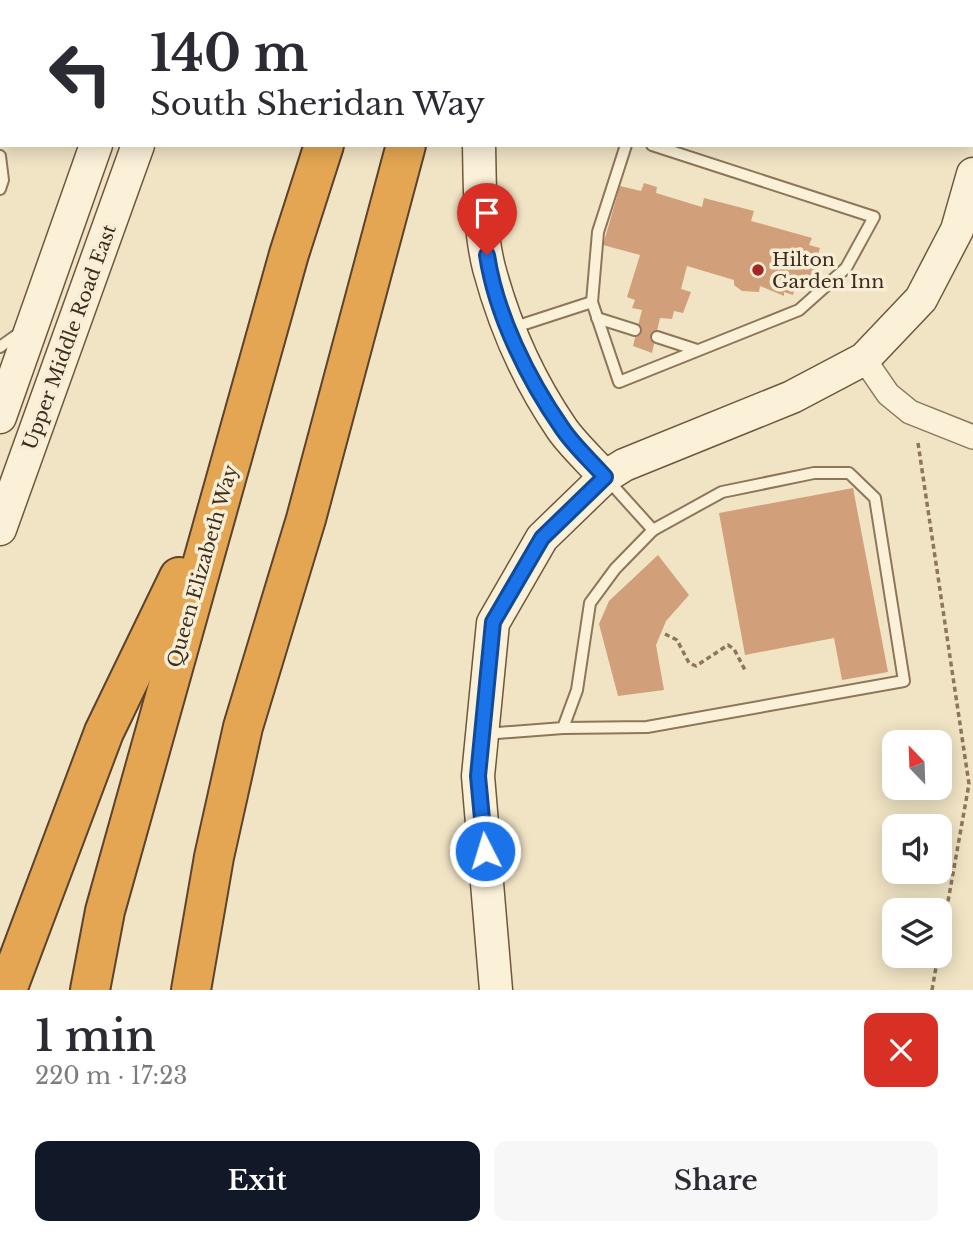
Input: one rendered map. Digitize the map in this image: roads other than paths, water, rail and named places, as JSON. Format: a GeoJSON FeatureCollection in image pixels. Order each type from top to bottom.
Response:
{"type":"FeatureCollection","features":[{"type":"Feature","properties":{"kind":"highway","name":"Queen Elizabeth Way"},"geometry":{"type":"LineString","coordinates":[[90,990],[105,911],[289,254],[323,147]]}},
{"type":"Feature","properties":{"kind":"highway"},"geometry":{"type":"LineString","coordinates":[[191,990],[214,857],[243,727],[306,519],[405,147]]}},
{"type":"Feature","properties":{"kind":"highway"},"geometry":{"type":"LineString","coordinates":[[7,990],[104,732],[174,591],[289,254]]}},
{"type":"Feature","properties":{"kind":"street","name":"Upper Middle Road East"},"geometry":{"type":"LineString","coordinates":[[0,416],[95,147]]}},
{"type":"Feature","properties":{"kind":"street","name":"Upper Middle Road East"},"geometry":{"type":"LineString","coordinates":[[0,529],[137,147]]}},
{"type":"Feature","properties":{"kind":"street"},"geometry":{"type":"LineString","coordinates":[[479,147],[481,215],[489,267],[509,329],[532,377],[563,430],[605,477]]}},
{"type":"Feature","properties":{"kind":"street"},"geometry":{"type":"LineString","coordinates":[[496,990],[478,776],[481,734],[493,622],[542,538],[605,477],[658,451],[792,397],[864,359],[920,299],[957,230],[973,174]]}},
{"type":"Feature","properties":{"kind":"street"},"geometry":{"type":"LineString","coordinates":[[864,359],[888,394],[910,412],[973,438]]}},
{"type":"Feature","properties":{"kind":"lane"},"geometry":{"type":"LineString","coordinates":[[625,147],[597,232],[592,302],[620,382],[799,310],[846,268],[874,217],[658,147]]}},
{"type":"Feature","properties":{"kind":"lane"},"geometry":{"type":"LineString","coordinates":[[0,156],[3,180],[0,189]]}},
{"type":"Feature","properties":{"kind":"lane"},"geometry":{"type":"LineString","coordinates":[[509,329],[592,302]]}},
{"type":"Feature","properties":{"kind":"lane"},"geometry":{"type":"LineString","coordinates":[[597,318],[635,330]]}},
{"type":"Feature","properties":{"kind":"lane"},"geometry":{"type":"LineString","coordinates":[[0,347],[18,336],[33,320]]}},
{"type":"Feature","properties":{"kind":"lane"},"geometry":{"type":"LineString","coordinates":[[657,337],[697,350]]}},
{"type":"Feature","properties":{"kind":"lane"},"geometry":{"type":"LineString","coordinates":[[481,734],[564,728],[647,727],[904,681],[875,498],[849,473],[814,473],[722,492],[653,530],[615,569],[590,603],[577,690],[564,728]]}},
{"type":"Feature","properties":{"kind":"lane"},"geometry":{"type":"LineString","coordinates":[[605,477],[653,530]]}},
{"type":"Feature","properties":{"kind":"place","name":"Hilton Garden Inn"},"geometry":{"type":"Point","coordinates":[758,270]}}]}
